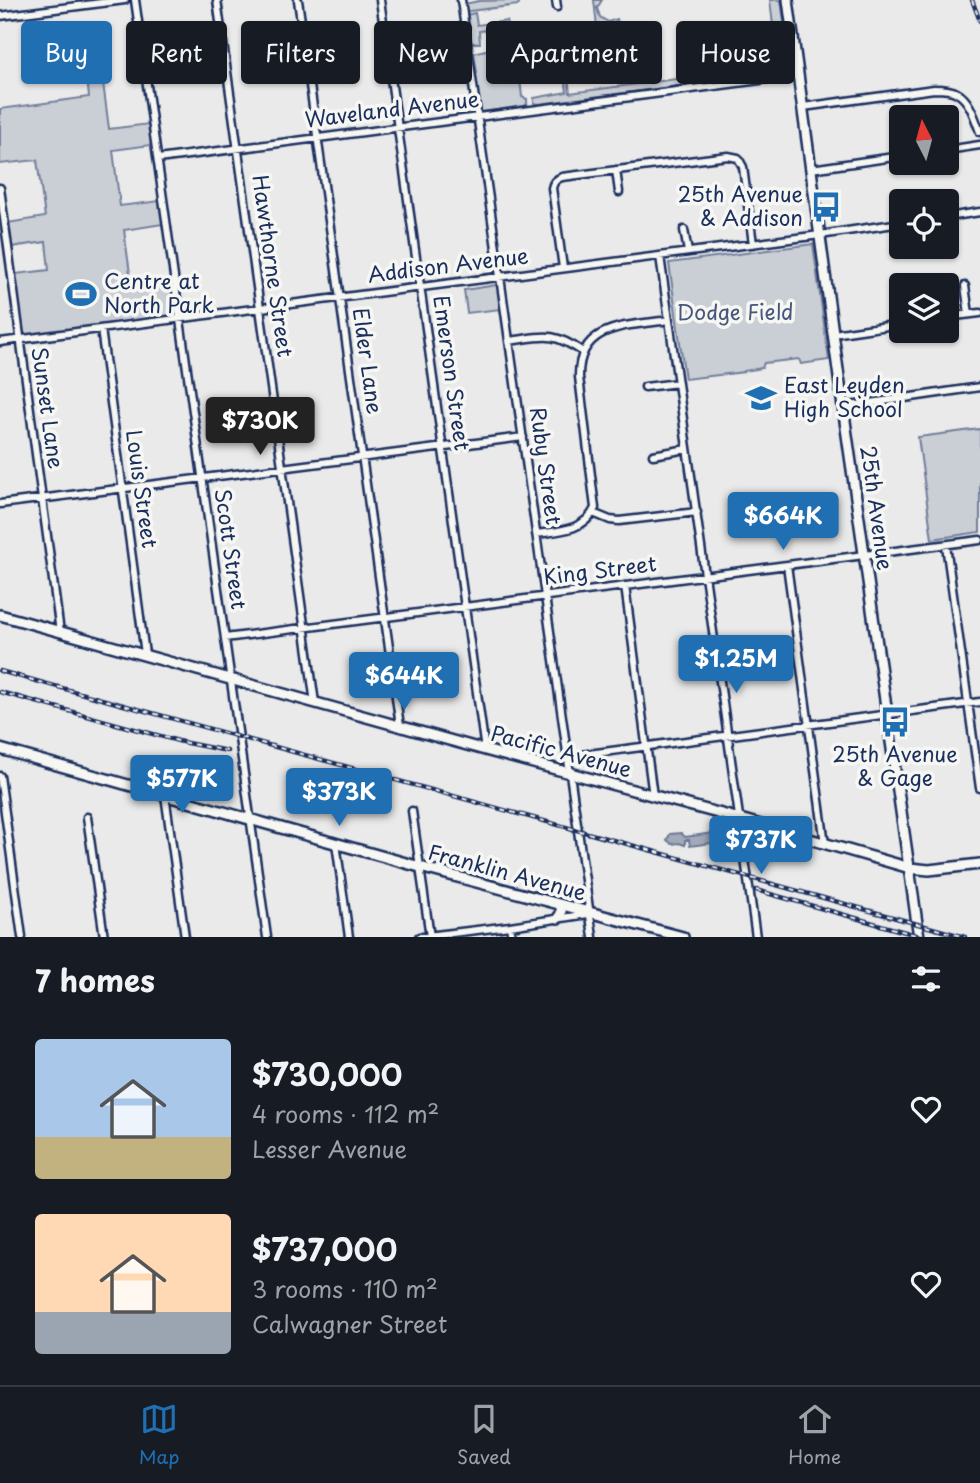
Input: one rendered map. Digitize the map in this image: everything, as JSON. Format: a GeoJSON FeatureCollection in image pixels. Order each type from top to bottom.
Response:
{"type":"FeatureCollection","features":[{"type":"Feature","properties":{"kind":"street"},"geometry":{"type":"LineString","coordinates":[[0,16],[125,0]]}},
{"type":"Feature","properties":{"kind":"street","name":"Scott Street"},"geometry":{"type":"LineString","coordinates":[[135,0],[267,937]]}},
{"type":"Feature","properties":{"kind":"street","name":"Hawthorne Street"},"geometry":{"type":"LineString","coordinates":[[217,0],[315,703]]}},
{"type":"Feature","properties":{"kind":"street","name":"Elder Lane"},"geometry":{"type":"LineString","coordinates":[[298,0],[400,726]]}},
{"type":"Feature","properties":{"kind":"street","name":"Emerson Street"},"geometry":{"type":"LineString","coordinates":[[380,0],[485,750]]}},
{"type":"Feature","properties":{"kind":"street","name":"Ruby Street"},"geometry":{"type":"LineString","coordinates":[[461,0],[593,937]]}},
{"type":"Feature","properties":{"kind":"street","name":"25th Avenue"},"geometry":{"type":"LineString","coordinates":[[788,0],[919,937]]}},
{"type":"Feature","properties":{"kind":"street","name":"Waveland Avenue"},"geometry":{"type":"LineString","coordinates":[[158,159],[798,75]]}},
{"type":"Feature","properties":{"kind":"street"},"geometry":{"type":"LineString","coordinates":[[803,107],[934,89],[945,90],[956,92],[968,105],[980,132]]}},
{"type":"Feature","properties":{"kind":"street"},"geometry":{"type":"LineString","coordinates":[[959,148],[980,145]]}},
{"type":"Feature","properties":{"kind":"street"},"geometry":{"type":"LineString","coordinates":[[563,268],[552,184],[562,177],[616,170],[728,156],[738,158],[743,167],[753,244]]}},
{"type":"Feature","properties":{"kind":"street"},"geometry":{"type":"LineString","coordinates":[[811,169],[889,158]]}},
{"type":"Feature","properties":{"kind":"street"},"geometry":{"type":"LineString","coordinates":[[616,170],[619,192]]}},
{"type":"Feature","properties":{"kind":"street","name":"Sunset Lane"},"geometry":{"type":"LineString","coordinates":[[0,188],[60,632]]}},
{"type":"Feature","properties":{"kind":"street"},"geometry":{"type":"LineString","coordinates":[[959,215],[980,212]]}},
{"type":"Feature","properties":{"kind":"street","name":"Addison Avenue"},"geometry":{"type":"LineString","coordinates":[[0,342],[889,225]]}},
{"type":"Feature","properties":{"kind":"street"},"geometry":{"type":"LineString","coordinates":[[684,230],[688,252]]}},
{"type":"Feature","properties":{"kind":"street"},"geometry":{"type":"LineString","coordinates":[[660,256],[756,937]]}},
{"type":"Feature","properties":{"kind":"street"},"geometry":{"type":"LineString","coordinates":[[965,286],[969,314]]}},
{"type":"Feature","properties":{"kind":"street"},"geometry":{"type":"LineString","coordinates":[[959,315],[980,313]]}},
{"type":"Feature","properties":{"kind":"street"},"geometry":{"type":"LineString","coordinates":[[536,534],[575,527],[593,513],[595,502],[579,377],[583,352],[598,336],[615,328],[669,320]]}},
{"type":"Feature","properties":{"kind":"street"},"geometry":{"type":"LineString","coordinates":[[833,334],[889,326]]}},
{"type":"Feature","properties":{"kind":"street","name":"Louis Street"},"geometry":{"type":"LineString","coordinates":[[101,329],[145,654]]}},
{"type":"Feature","properties":{"kind":"street"},"geometry":{"type":"LineString","coordinates":[[510,341],[550,336],[565,340],[583,352]]}},
{"type":"Feature","properties":{"kind":"street"},"geometry":{"type":"LineString","coordinates":[[645,387],[678,383]]}},
{"type":"Feature","properties":{"kind":"street"},"geometry":{"type":"LineString","coordinates":[[843,407],[980,387]]}},
{"type":"Feature","properties":{"kind":"street"},"geometry":{"type":"LineString","coordinates":[[0,504],[523,437]]}},
{"type":"Feature","properties":{"kind":"street"},"geometry":{"type":"LineString","coordinates":[[653,455],[687,449]]}},
{"type":"Feature","properties":{"kind":"street"},"geometry":{"type":"LineString","coordinates":[[593,513],[619,522],[697,512]]}},
{"type":"Feature","properties":{"kind":"street","name":"King Street"},"geometry":{"type":"LineString","coordinates":[[225,638],[980,540]]}},
{"type":"Feature","properties":{"kind":"street"},"geometry":{"type":"LineString","coordinates":[[946,544],[980,788]]}},
{"type":"Feature","properties":{"kind":"street"},"geometry":{"type":"LineString","coordinates":[[787,565],[825,844]]}},
{"type":"Feature","properties":{"kind":"street"},"geometry":{"type":"LineString","coordinates":[[625,586],[653,796]]}},
{"type":"Feature","properties":{"kind":"street","name":"Pacific Avenue"},"geometry":{"type":"LineString","coordinates":[[0,615],[910,868],[929,870],[980,864]]}},
{"type":"Feature","properties":{"kind":"street"},"geometry":{"type":"LineString","coordinates":[[581,755],[980,702]]}},
{"type":"Feature","properties":{"kind":"street","name":"Franklin Avenue"},"geometry":{"type":"LineString","coordinates":[[0,749],[677,936]]}},
{"type":"Feature","properties":{"kind":"street"},"geometry":{"type":"LineString","coordinates":[[0,776],[3,829],[22,937]]}},
{"type":"Feature","properties":{"kind":"street"},"geometry":{"type":"LineString","coordinates":[[165,795],[185,937]]}},
{"type":"Feature","properties":{"kind":"street"},"geometry":{"type":"LineString","coordinates":[[412,811],[430,936]]}},
{"type":"Feature","properties":{"kind":"street"},"geometry":{"type":"LineString","coordinates":[[87,817],[104,937]]}},
{"type":"Feature","properties":{"kind":"street"},"geometry":{"type":"LineString","coordinates":[[336,843],[349,937]]}},
{"type":"Feature","properties":{"kind":"street"},"geometry":{"type":"LineString","coordinates":[[558,918],[561,905]]}},
{"type":"Feature","properties":{"kind":"street"},"geometry":{"type":"LineString","coordinates":[[419,937],[590,913]]}},
{"type":"Feature","properties":{"kind":"street"},"geometry":{"type":"LineString","coordinates":[[510,926],[512,937]]}},
{"type":"Feature","properties":{"kind":"green space"},"geometry":{"type":"Polygon","coordinates":[[[518,0],[519,5],[469,11],[465,11],[464,4],[479,1],[518,0]]]}},
{"type":"Feature","properties":{"kind":"green space"},"geometry":{"type":"Polygon","coordinates":[[[594,0],[602,0],[597,8],[600,17],[606,21],[596,21],[594,0]]]}},
{"type":"Feature","properties":{"kind":"green space"},"geometry":{"type":"Polygon","coordinates":[[[770,0],[781,0],[784,21],[773,21],[770,0]]]}},
{"type":"Feature","properties":{"kind":"green space"},"geometry":{"type":"Polygon","coordinates":[[[475,13],[477,25],[486,24],[486,30],[479,31],[480,43],[472,43],[472,21],[467,21],[466,15],[475,13]]]}},
{"type":"Feature","properties":{"kind":"green space"},"geometry":{"type":"Polygon","coordinates":[[[486,50],[486,84],[521,84],[522,97],[527,99],[527,104],[480,111],[474,74],[477,73],[474,53],[486,50]]]}},
{"type":"Feature","properties":{"kind":"green space"},"geometry":{"type":"Polygon","coordinates":[[[676,79],[676,84],[694,84],[534,103],[534,98],[567,92],[566,84],[569,84],[570,93],[639,84],[662,84],[662,81],[676,79]]]}},
{"type":"Feature","properties":{"kind":"green space"},"geometry":{"type":"Polygon","coordinates":[[[88,84],[103,84],[109,129],[149,124],[151,145],[113,150],[120,206],[160,201],[163,224],[124,230],[132,288],[172,283],[176,315],[23,336],[15,274],[49,270],[46,242],[11,247],[7,223],[45,217],[37,160],[0,164],[0,109],[89,97],[88,84]]]}},
{"type":"Feature","properties":{"kind":"green space","name":"Dodge Field"},"geometry":{"type":"Polygon","coordinates":[[[813,244],[829,360],[801,364],[799,359],[764,363],[762,368],[744,372],[685,379],[669,263],[813,244]]]}},
{"type":"Feature","properties":{"kind":"green space"},"geometry":{"type":"Polygon","coordinates":[[[497,285],[501,309],[467,313],[464,290],[497,285]]]}},
{"type":"Feature","properties":{"kind":"green space"},"geometry":{"type":"Polygon","coordinates":[[[980,429],[980,532],[932,539],[918,437],[980,429]]]}},
{"type":"Feature","properties":{"kind":"water"},"geometry":{"type":"Polygon","coordinates":[[[728,831],[731,850],[721,851],[720,842],[690,846],[689,840],[685,840],[685,845],[672,844],[667,840],[670,834],[681,833],[685,837],[728,831]]]}},
{"type":"Feature","properties":{"kind":"railway"},"geometry":{"type":"LineString","coordinates":[[972,0],[980,21]]}},
{"type":"Feature","properties":{"kind":"railway"},"geometry":{"type":"LineString","coordinates":[[0,671],[965,937]]}},
{"type":"Feature","properties":{"kind":"railway"},"geometry":{"type":"LineString","coordinates":[[0,692],[182,742],[227,751]]}},
{"type":"Feature","properties":{"kind":"railway"},"geometry":{"type":"LineString","coordinates":[[756,890],[923,937]]}},
{"type":"Feature","properties":{"kind":"place","name":"25th Avenue & Addison"},"geometry":{"type":"Point","coordinates":[826,207]}},
{"type":"Feature","properties":{"kind":"place","name":"Centre at North Park"},"geometry":{"type":"Point","coordinates":[81,294]}},
{"type":"Feature","properties":{"kind":"place","name":"East Leyden High School"},"geometry":{"type":"Point","coordinates":[761,398]}},
{"type":"Feature","properties":{"kind":"place","name":"25th Avenue & Gage"},"geometry":{"type":"Point","coordinates":[895,722]}}]}
